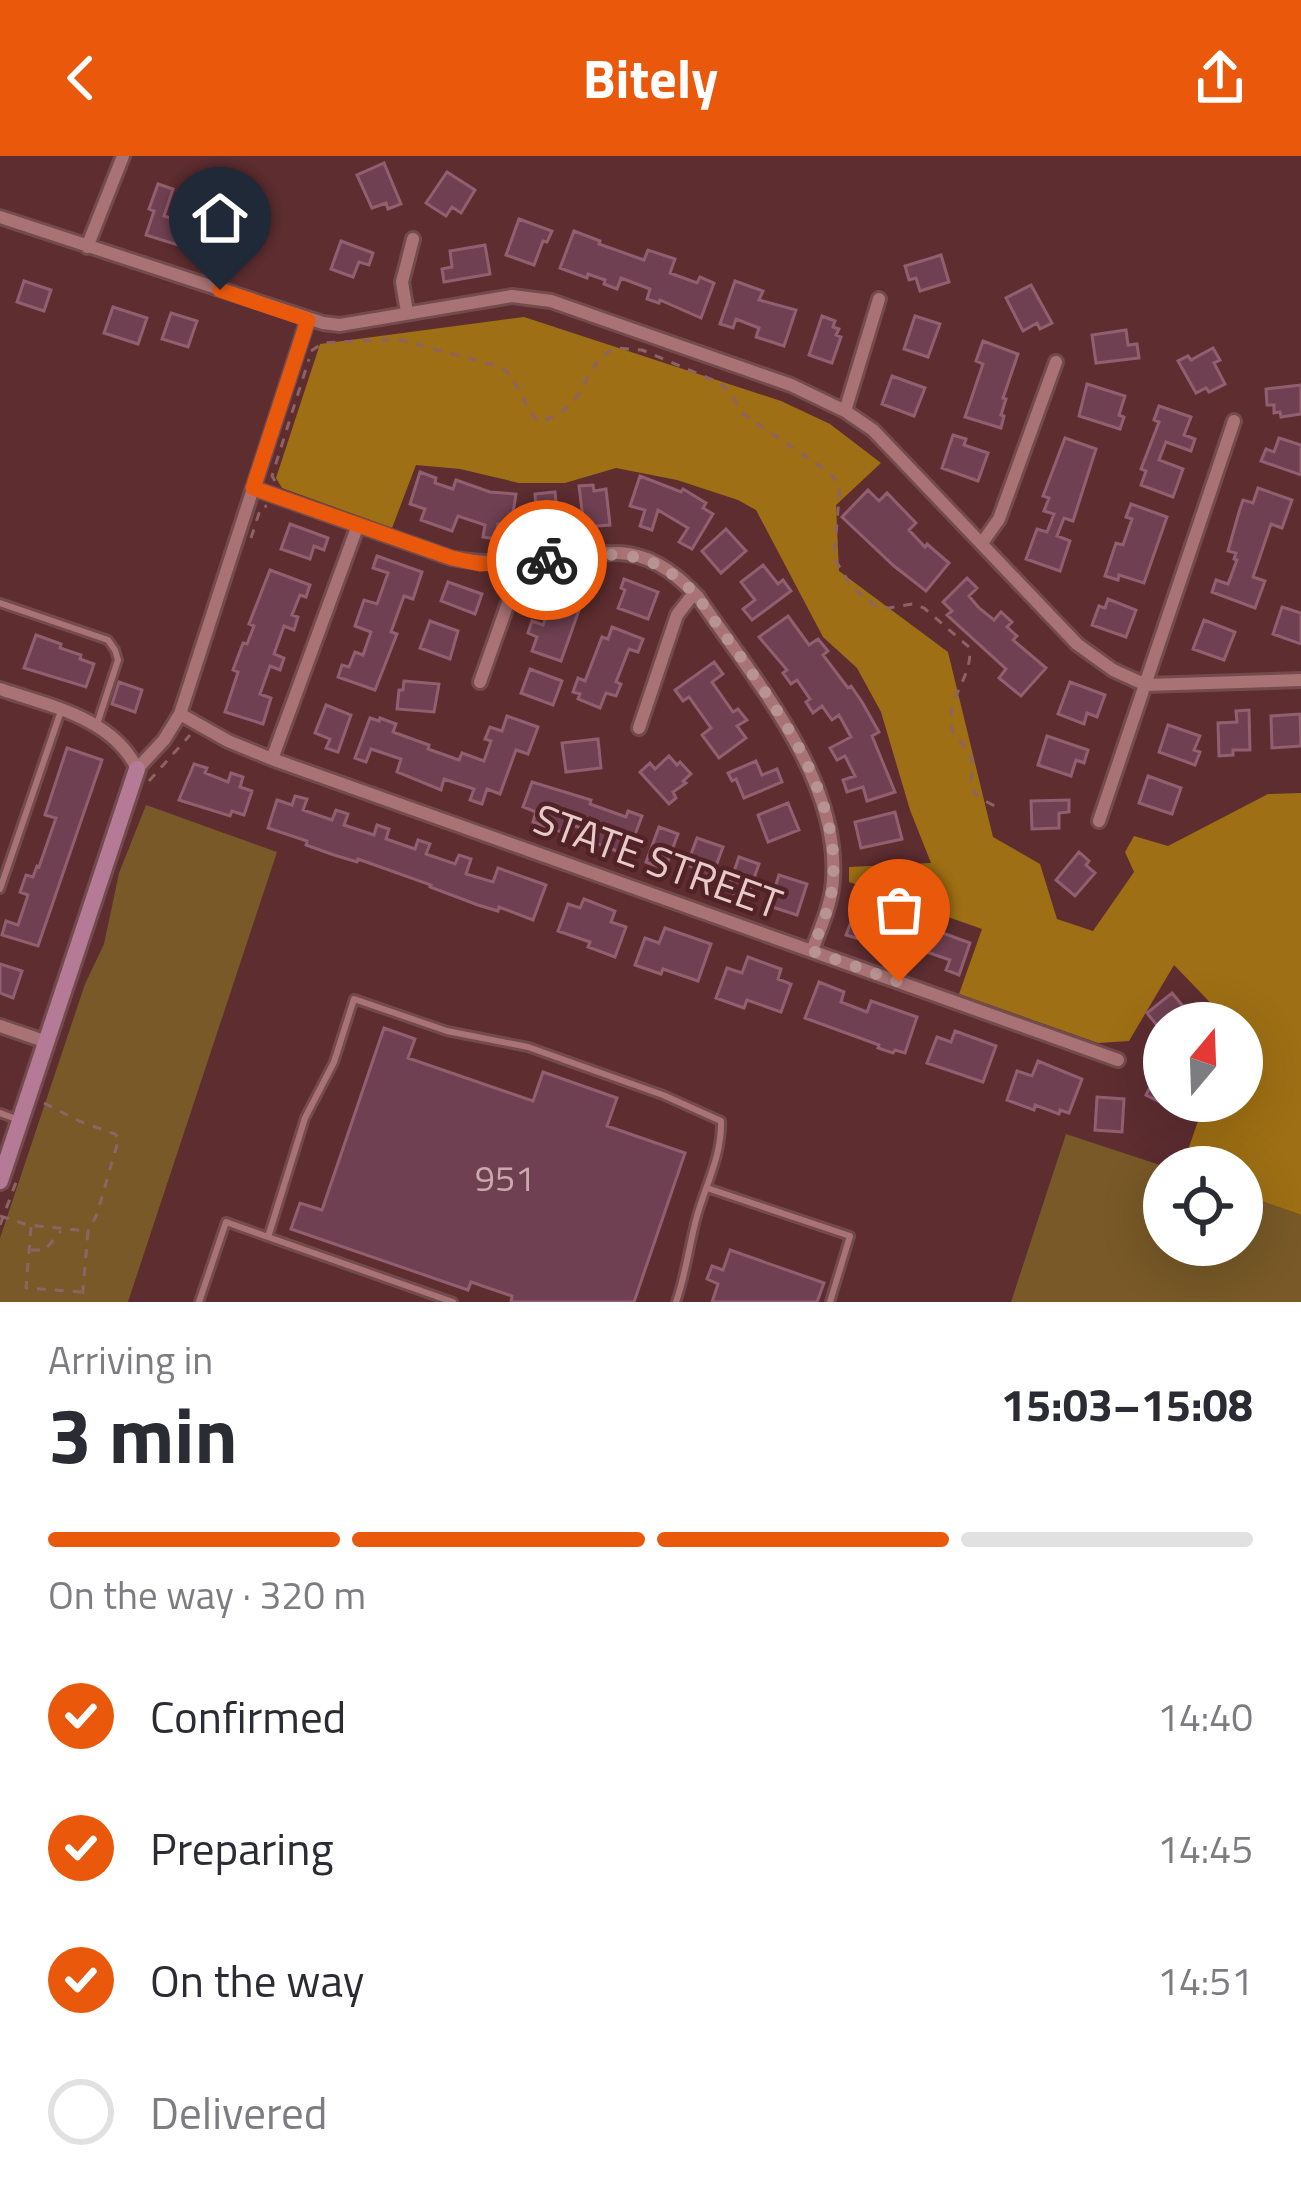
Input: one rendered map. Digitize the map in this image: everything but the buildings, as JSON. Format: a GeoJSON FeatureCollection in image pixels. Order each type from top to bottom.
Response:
{"type":"FeatureCollection","features":[{"type":"Feature","properties":{"kind":"street"},"geometry":{"type":"LineString","coordinates":[[88,247],[123,156]]}},
{"type":"Feature","properties":{"kind":"street"},"geometry":{"type":"LineString","coordinates":[[0,217],[308,320],[340,325],[512,296],[551,301],[791,385],[873,430],[1077,644],[1113,670],[1146,685],[1301,680]]}},
{"type":"Feature","properties":{"kind":"street"},"geometry":{"type":"LineString","coordinates":[[407,312],[402,282],[413,239]]}},
{"type":"Feature","properties":{"kind":"street"},"geometry":{"type":"LineString","coordinates":[[845,411],[879,299]]}},
{"type":"Feature","properties":{"kind":"street"},"geometry":{"type":"LineString","coordinates":[[0,1181],[137,769],[180,714],[253,488],[304,351],[308,320]]}},
{"type":"Feature","properties":{"kind":"street"},"geometry":{"type":"LineString","coordinates":[[982,543],[999,519],[1056,362]]}},
{"type":"Feature","properties":{"kind":"street"},"geometry":{"type":"LineString","coordinates":[[1099,821],[1234,421]]}},
{"type":"Feature","properties":{"kind":"street"},"geometry":{"type":"LineString","coordinates":[[253,488],[480,564],[628,554],[658,564],[681,579],[794,738],[827,819],[833,882],[812,951]]}},
{"type":"Feature","properties":{"kind":"street"},"geometry":{"type":"LineString","coordinates":[[272,758],[358,525]]}},
{"type":"Feature","properties":{"kind":"street"},"geometry":{"type":"LineString","coordinates":[[480,682],[514,589],[507,564]]}},
{"type":"Feature","properties":{"kind":"street"},"geometry":{"type":"LineString","coordinates":[[639,728],[677,615],[694,593]]}},
{"type":"Feature","properties":{"kind":"street"},"geometry":{"type":"LineString","coordinates":[[0,689],[97,724],[128,748],[137,769]]}},
{"type":"Feature","properties":{"kind":"street","name":"STATE STREET"},"geometry":{"type":"LineString","coordinates":[[180,714],[227,741],[272,758],[1118,1060]]}},
{"type":"Feature","properties":{"kind":"street"},"geometry":{"type":"LineString","coordinates":[[0,1026],[47,1042]]}},
{"type":"Feature","properties":{"kind":"lane"},"geometry":{"type":"LineString","coordinates":[[0,603],[109,640],[118,660],[97,724]]}},
{"type":"Feature","properties":{"kind":"lane"},"geometry":{"type":"LineString","coordinates":[[0,889],[62,710]]}},
{"type":"Feature","properties":{"kind":"lane"},"geometry":{"type":"LineString","coordinates":[[268,1237],[305,1118],[334,1062],[354,1000],[447,1031],[528,1047],[721,1121],[719,1150],[676,1302]]}},
{"type":"Feature","properties":{"kind":"lane"},"geometry":{"type":"LineString","coordinates":[[0,1113],[20,1120]]}},
{"type":"Feature","properties":{"kind":"lane"},"geometry":{"type":"LineString","coordinates":[[707,1188],[850,1236],[830,1302]]}},
{"type":"Feature","properties":{"kind":"lane"},"geometry":{"type":"LineString","coordinates":[[199,1302],[226,1222],[453,1302]]}},
{"type":"Feature","properties":{"kind":"path"},"geometry":{"type":"LineString","coordinates":[[246,552],[261,507],[268,506],[272,495],[272,476],[304,351],[323,344],[397,338],[501,367],[539,422],[578,400],[597,361],[615,347],[642,350],[720,383],[742,413],[830,473],[840,486],[834,558],[852,587],[876,605],[924,608],[969,647],[971,656],[957,692],[952,728],[969,752],[974,795],[995,806]]}},
{"type":"Feature","properties":{"kind":"path"},"geometry":{"type":"LineString","coordinates":[[144,787],[200,725]]}},
{"type":"Feature","properties":{"kind":"path"},"geometry":{"type":"LineString","coordinates":[[43,1100],[119,1138],[88,1232],[82,1302]]}},
{"type":"Feature","properties":{"kind":"path"},"geometry":{"type":"LineString","coordinates":[[0,1225],[20,1166]]}},
{"type":"Feature","properties":{"kind":"path"},"geometry":{"type":"LineString","coordinates":[[2,1216],[31,1226],[88,1232]]}},
{"type":"Feature","properties":{"kind":"path"},"geometry":{"type":"LineString","coordinates":[[31,1226],[26,1288],[82,1292]]}},
{"type":"Feature","properties":{"kind":"path"},"geometry":{"type":"LineString","coordinates":[[29,1250],[45,1250],[62,1229]]}},
{"type":"Feature","properties":{"kind":"shaded area"},"geometry":{"type":"Polygon","coordinates":[[[524,317],[781,401],[830,424],[881,463],[836,505],[839,571],[948,652],[993,837],[1040,864],[1057,919],[1093,931],[1134,872],[1125,852],[1134,836],[1168,846],[1268,794],[1301,793],[1301,1215],[1263,1201],[1263,1146],[1189,1146],[1198,1122],[1263,1122],[1263,1002],[1210,1002],[1174,965],[1152,1002],[1143,1002],[1143,1017],[1129,1041],[1098,1043],[959,994],[982,929],[849,882],[849,867],[931,863],[881,712],[857,668],[823,637],[756,510],[677,480],[616,468],[565,483],[519,483],[460,469],[416,465],[392,528],[282,488],[276,478],[320,344],[524,317]]]}},
{"type":"Feature","properties":{"kind":"shaded area"},"geometry":{"type":"Polygon","coordinates":[[[146,805],[277,852],[128,1302],[0,1302],[0,1238],[85,984],[104,944],[119,873],[146,805]]]}},
{"type":"Feature","properties":{"kind":"shaded area"},"geometry":{"type":"Polygon","coordinates":[[[1066,1134],[1143,1159],[1143,1266],[1263,1266],[1263,1201],[1301,1215],[1301,1302],[1011,1302],[1066,1134]]]}},
{"type":"Feature","properties":{"kind":"way so far"},"geometry":{"type":"LineString","coordinates":[[547,560],[628,554],[658,564],[698,597],[794,738],[827,819],[833,882],[812,951],[899,982]]}},
{"type":"Feature","properties":{"kind":"route"},"geometry":{"type":"LineString","coordinates":[[220,290],[308,320],[253,488],[452,558],[480,564],[547,560]]}}]}
